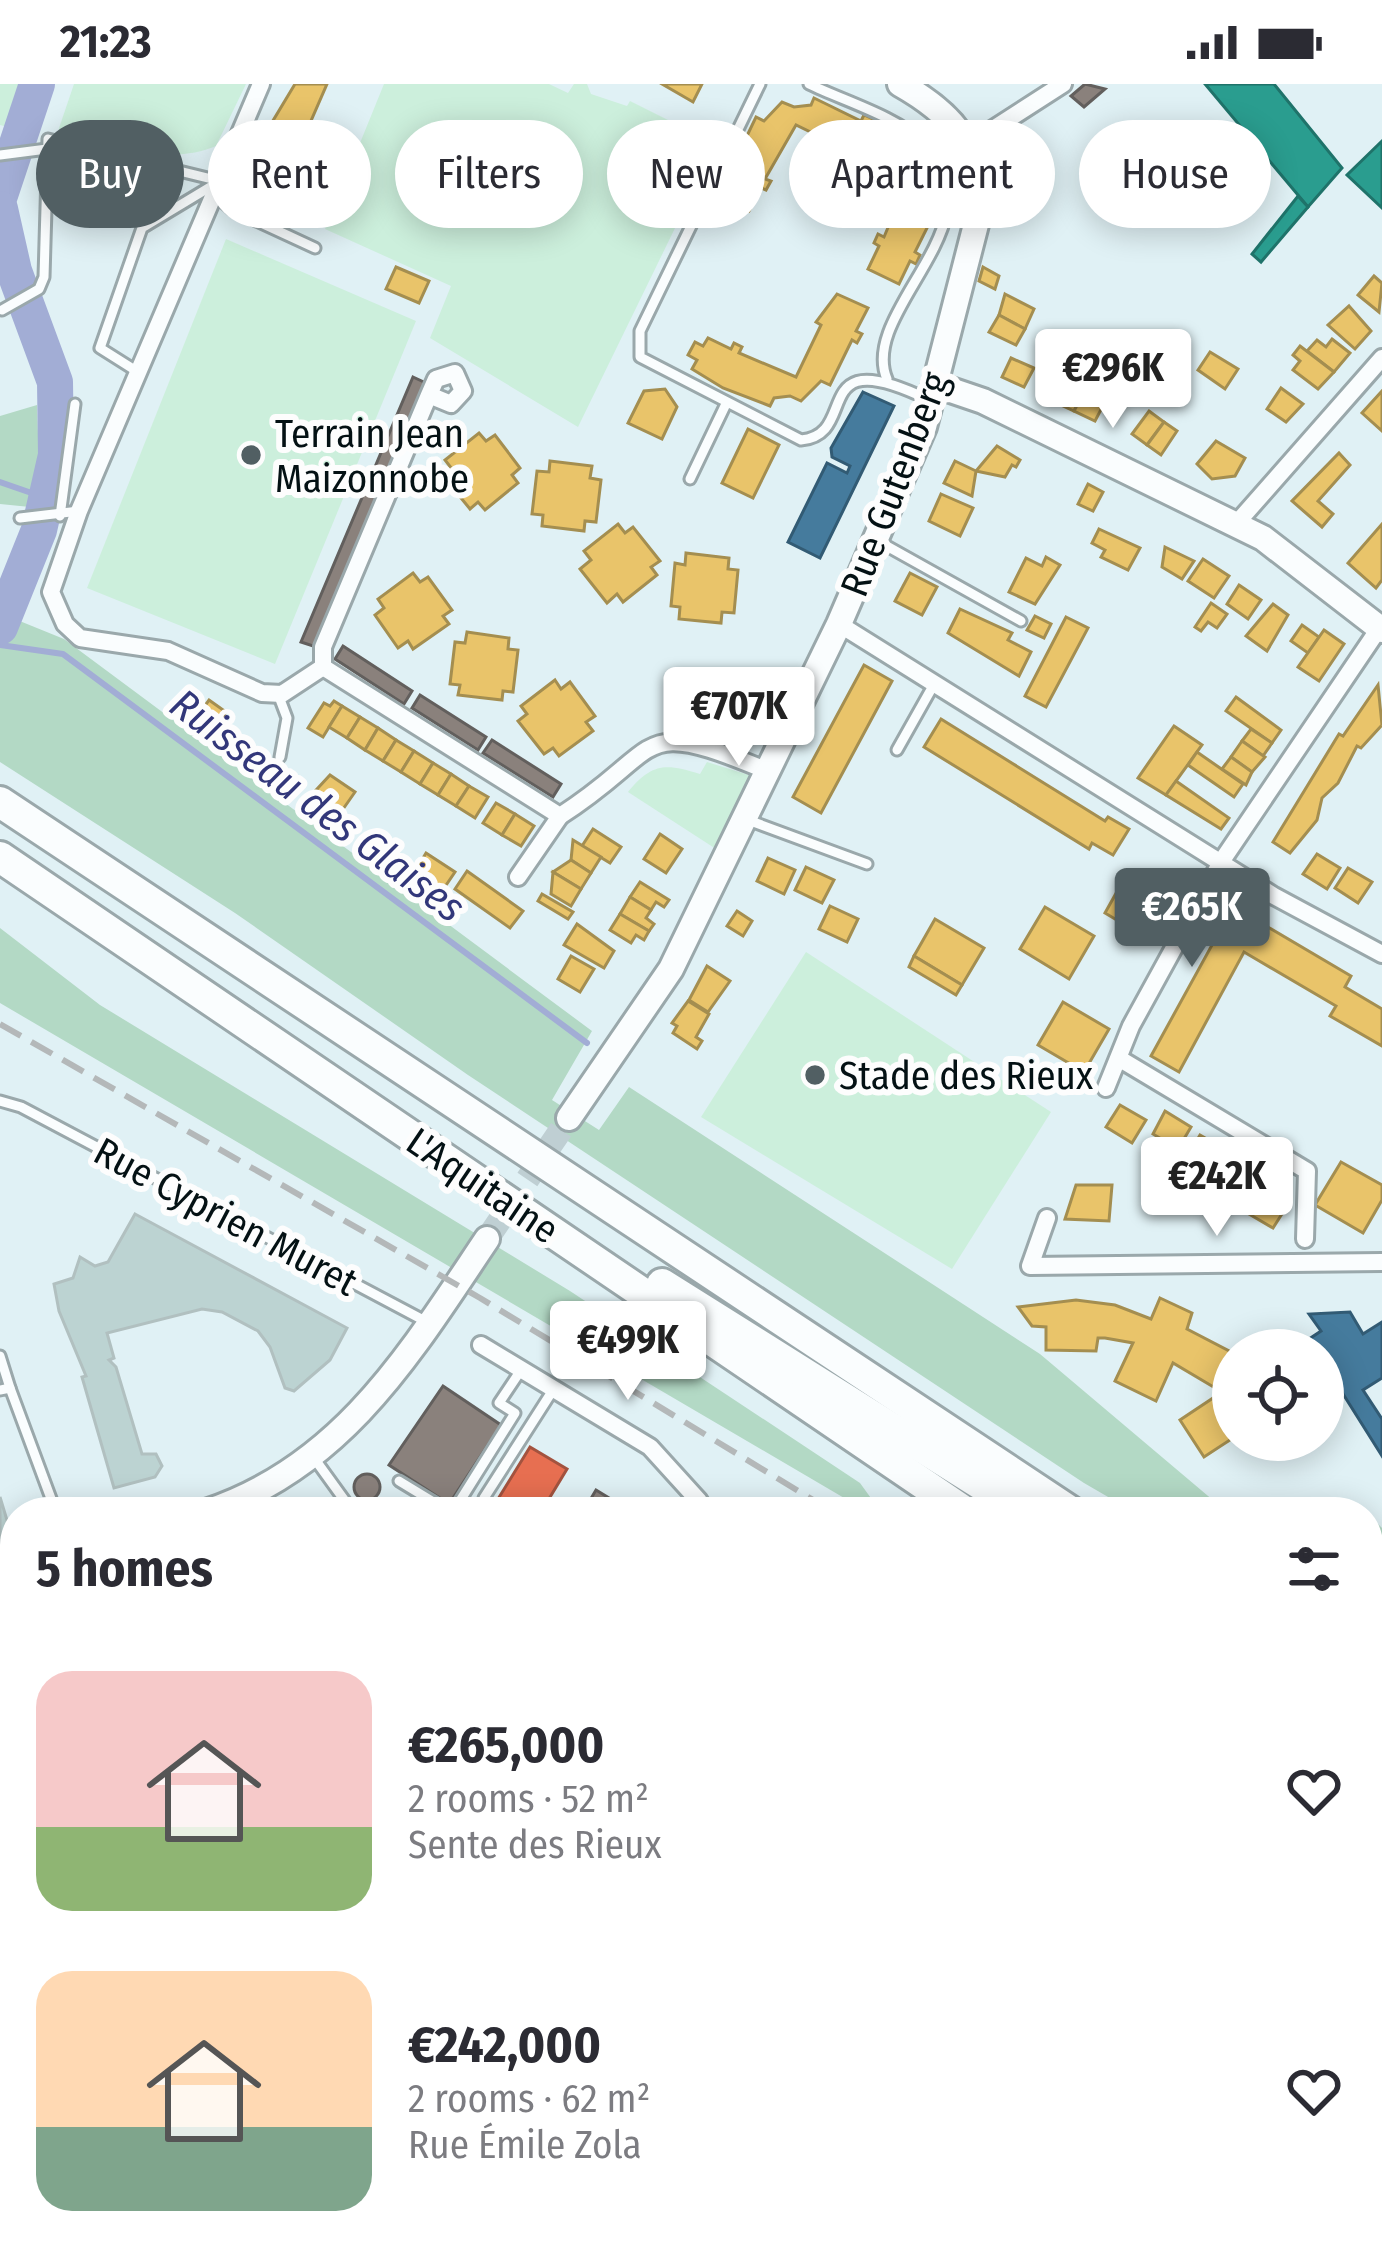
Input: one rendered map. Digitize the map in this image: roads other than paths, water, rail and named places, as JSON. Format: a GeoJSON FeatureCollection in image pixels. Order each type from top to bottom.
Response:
{"type":"FeatureCollection","features":[{"type":"Feature","properties":{"kind":"highway"},"geometry":{"type":"LineString","coordinates":[[0,802],[1048,1497]]}},
{"type":"Feature","properties":{"kind":"highway","name":"L'Aquitaine"},"geometry":{"type":"LineString","coordinates":[[0,857],[943,1497]]}},
{"type":"Feature","properties":{"kind":"highway"},"geometry":{"type":"LineString","coordinates":[[464,1172],[512,1189],[1001,1497]]}},
{"type":"Feature","properties":{"kind":"street"},"geometry":{"type":"LineString","coordinates":[[246,120],[262,84]]}},
{"type":"Feature","properties":{"kind":"street"},"geometry":{"type":"LineString","coordinates":[[900,84],[951,120]]}},
{"type":"Feature","properties":{"kind":"street"},"geometry":{"type":"LineString","coordinates":[[1007,120],[1063,84]]}},
{"type":"Feature","properties":{"kind":"street"},"geometry":{"type":"LineString","coordinates":[[208,209],[79,511],[50,592],[64,624],[80,638],[168,651],[240,685],[278,693],[302,685],[311,670],[323,667],[560,816]]}},
{"type":"Feature","properties":{"kind":"street","name":"Rue Gutenberg"},"geometry":{"type":"LineString","coordinates":[[569,1118],[671,969],[748,820],[839,624],[934,393],[975,228]]}},
{"type":"Feature","properties":{"kind":"street"},"geometry":{"type":"LineString","coordinates":[[1236,524],[1382,358]]}},
{"type":"Feature","properties":{"kind":"street"},"geometry":{"type":"LineString","coordinates":[[934,393],[983,401],[1236,524],[1291,556],[1381,627],[1221,862],[1131,1026],[1106,1088]]}},
{"type":"Feature","properties":{"kind":"street"},"geometry":{"type":"LineString","coordinates":[[323,667],[323,647],[429,395]]}},
{"type":"Feature","properties":{"kind":"street"},"geometry":{"type":"LineString","coordinates":[[839,624],[1221,862],[1382,954]]}},
{"type":"Feature","properties":{"kind":"street"},"geometry":{"type":"LineString","coordinates":[[518,878],[560,816],[596,793],[641,748],[668,737],[770,772]]}},
{"type":"Feature","properties":{"kind":"street"},"geometry":{"type":"LineString","coordinates":[[1120,1059],[1306,1171],[1305,1239]]}},
{"type":"Feature","properties":{"kind":"street"},"geometry":{"type":"LineString","coordinates":[[1047,1218],[1030,1266],[1382,1262]]}},
{"type":"Feature","properties":{"kind":"street"},"geometry":{"type":"LineString","coordinates":[[236,1497],[314,1458],[383,1390],[488,1239]]}},
{"type":"Feature","properties":{"kind":"street"},"geometry":{"type":"LineString","coordinates":[[481,1345],[650,1447],[695,1497]]}},
{"type":"Feature","properties":{"kind":"lane"},"geometry":{"type":"LineString","coordinates":[[760,84],[636,345],[640,357],[788,436],[813,439],[850,384],[861,377],[934,393]]}},
{"type":"Feature","properties":{"kind":"lane"},"geometry":{"type":"LineString","coordinates":[[809,84],[919,138],[936,158],[944,183],[946,218],[882,352],[887,380]]}},
{"type":"Feature","properties":{"kind":"lane"},"geometry":{"type":"LineString","coordinates":[[0,155],[36,151]]}},
{"type":"Feature","properties":{"kind":"lane"},"geometry":{"type":"LineString","coordinates":[[138,372],[100,349],[142,228],[208,193]]}},
{"type":"Feature","properties":{"kind":"lane"},"geometry":{"type":"LineString","coordinates":[[2,310],[29,296],[44,277],[44,228]]}},
{"type":"Feature","properties":{"kind":"lane"},"geometry":{"type":"LineString","coordinates":[[272,228],[315,248]]}},
{"type":"Feature","properties":{"kind":"lane"},"geometry":{"type":"LineString","coordinates":[[55,517],[75,404]]}},
{"type":"Feature","properties":{"kind":"lane"},"geometry":{"type":"LineString","coordinates":[[690,479],[725,406]]}},
{"type":"Feature","properties":{"kind":"lane"},"geometry":{"type":"LineString","coordinates":[[24,518],[79,511]]}},
{"type":"Feature","properties":{"kind":"lane"},"geometry":{"type":"LineString","coordinates":[[876,540],[1021,621]]}},
{"type":"Feature","properties":{"kind":"lane"},"geometry":{"type":"LineString","coordinates":[[897,750],[933,686]]}},
{"type":"Feature","properties":{"kind":"lane"},"geometry":{"type":"LineString","coordinates":[[278,693],[287,718],[280,757]]}},
{"type":"Feature","properties":{"kind":"lane"},"geometry":{"type":"LineString","coordinates":[[748,820],[867,863]]}},
{"type":"Feature","properties":{"kind":"lane","name":"Rue Cyprien Muret"},"geometry":{"type":"LineString","coordinates":[[0,1101],[21,1107],[432,1325]]}},
{"type":"Feature","properties":{"kind":"lane"},"geometry":{"type":"LineString","coordinates":[[0,1356],[5,1389],[50,1497]]}},
{"type":"Feature","properties":{"kind":"lane"},"geometry":{"type":"LineString","coordinates":[[461,1497],[514,1413],[499,1403],[520,1370]]}},
{"type":"Feature","properties":{"kind":"lane"},"geometry":{"type":"LineString","coordinates":[[485,1497],[553,1390]]}},
{"type":"Feature","properties":{"kind":"lane"},"geometry":{"type":"LineString","coordinates":[[314,1458],[342,1497]]}},
{"type":"Feature","properties":{"kind":"lane"},"geometry":{"type":"LineString","coordinates":[[399,1480],[427,1497]]}},
{"type":"Feature","properties":{"kind":"waterway"},"geometry":{"type":"LineString","coordinates":[[0,195],[37,84]]}},
{"type":"Feature","properties":{"kind":"waterway"},"geometry":{"type":"LineString","coordinates":[[0,209],[14,271],[55,382],[56,455],[39,530],[0,627]]}},
{"type":"Feature","properties":{"kind":"waterway"},"geometry":{"type":"LineString","coordinates":[[0,482],[46,498]]}},
{"type":"Feature","properties":{"kind":"waterway","name":"Ruisseau des Glaises"},"geometry":{"type":"LineString","coordinates":[[0,645],[63,654],[587,1043]]}},
{"type":"Feature","properties":{"kind":"tunnel"},"geometry":{"type":"LineString","coordinates":[[487,1239],[569,1118]]}},
{"type":"Feature","properties":{"kind":"railway"},"geometry":{"type":"LineString","coordinates":[[0,1024],[480,1298],[808,1497]]}},
{"type":"Feature","properties":{"kind":"place","name":"Terrain Jean Maizonnobe"},"geometry":{"type":"Point","coordinates":[251,455]}},
{"type":"Feature","properties":{"kind":"place","name":"Stade des Rieux"},"geometry":{"type":"Point","coordinates":[815,1075]}}]}
